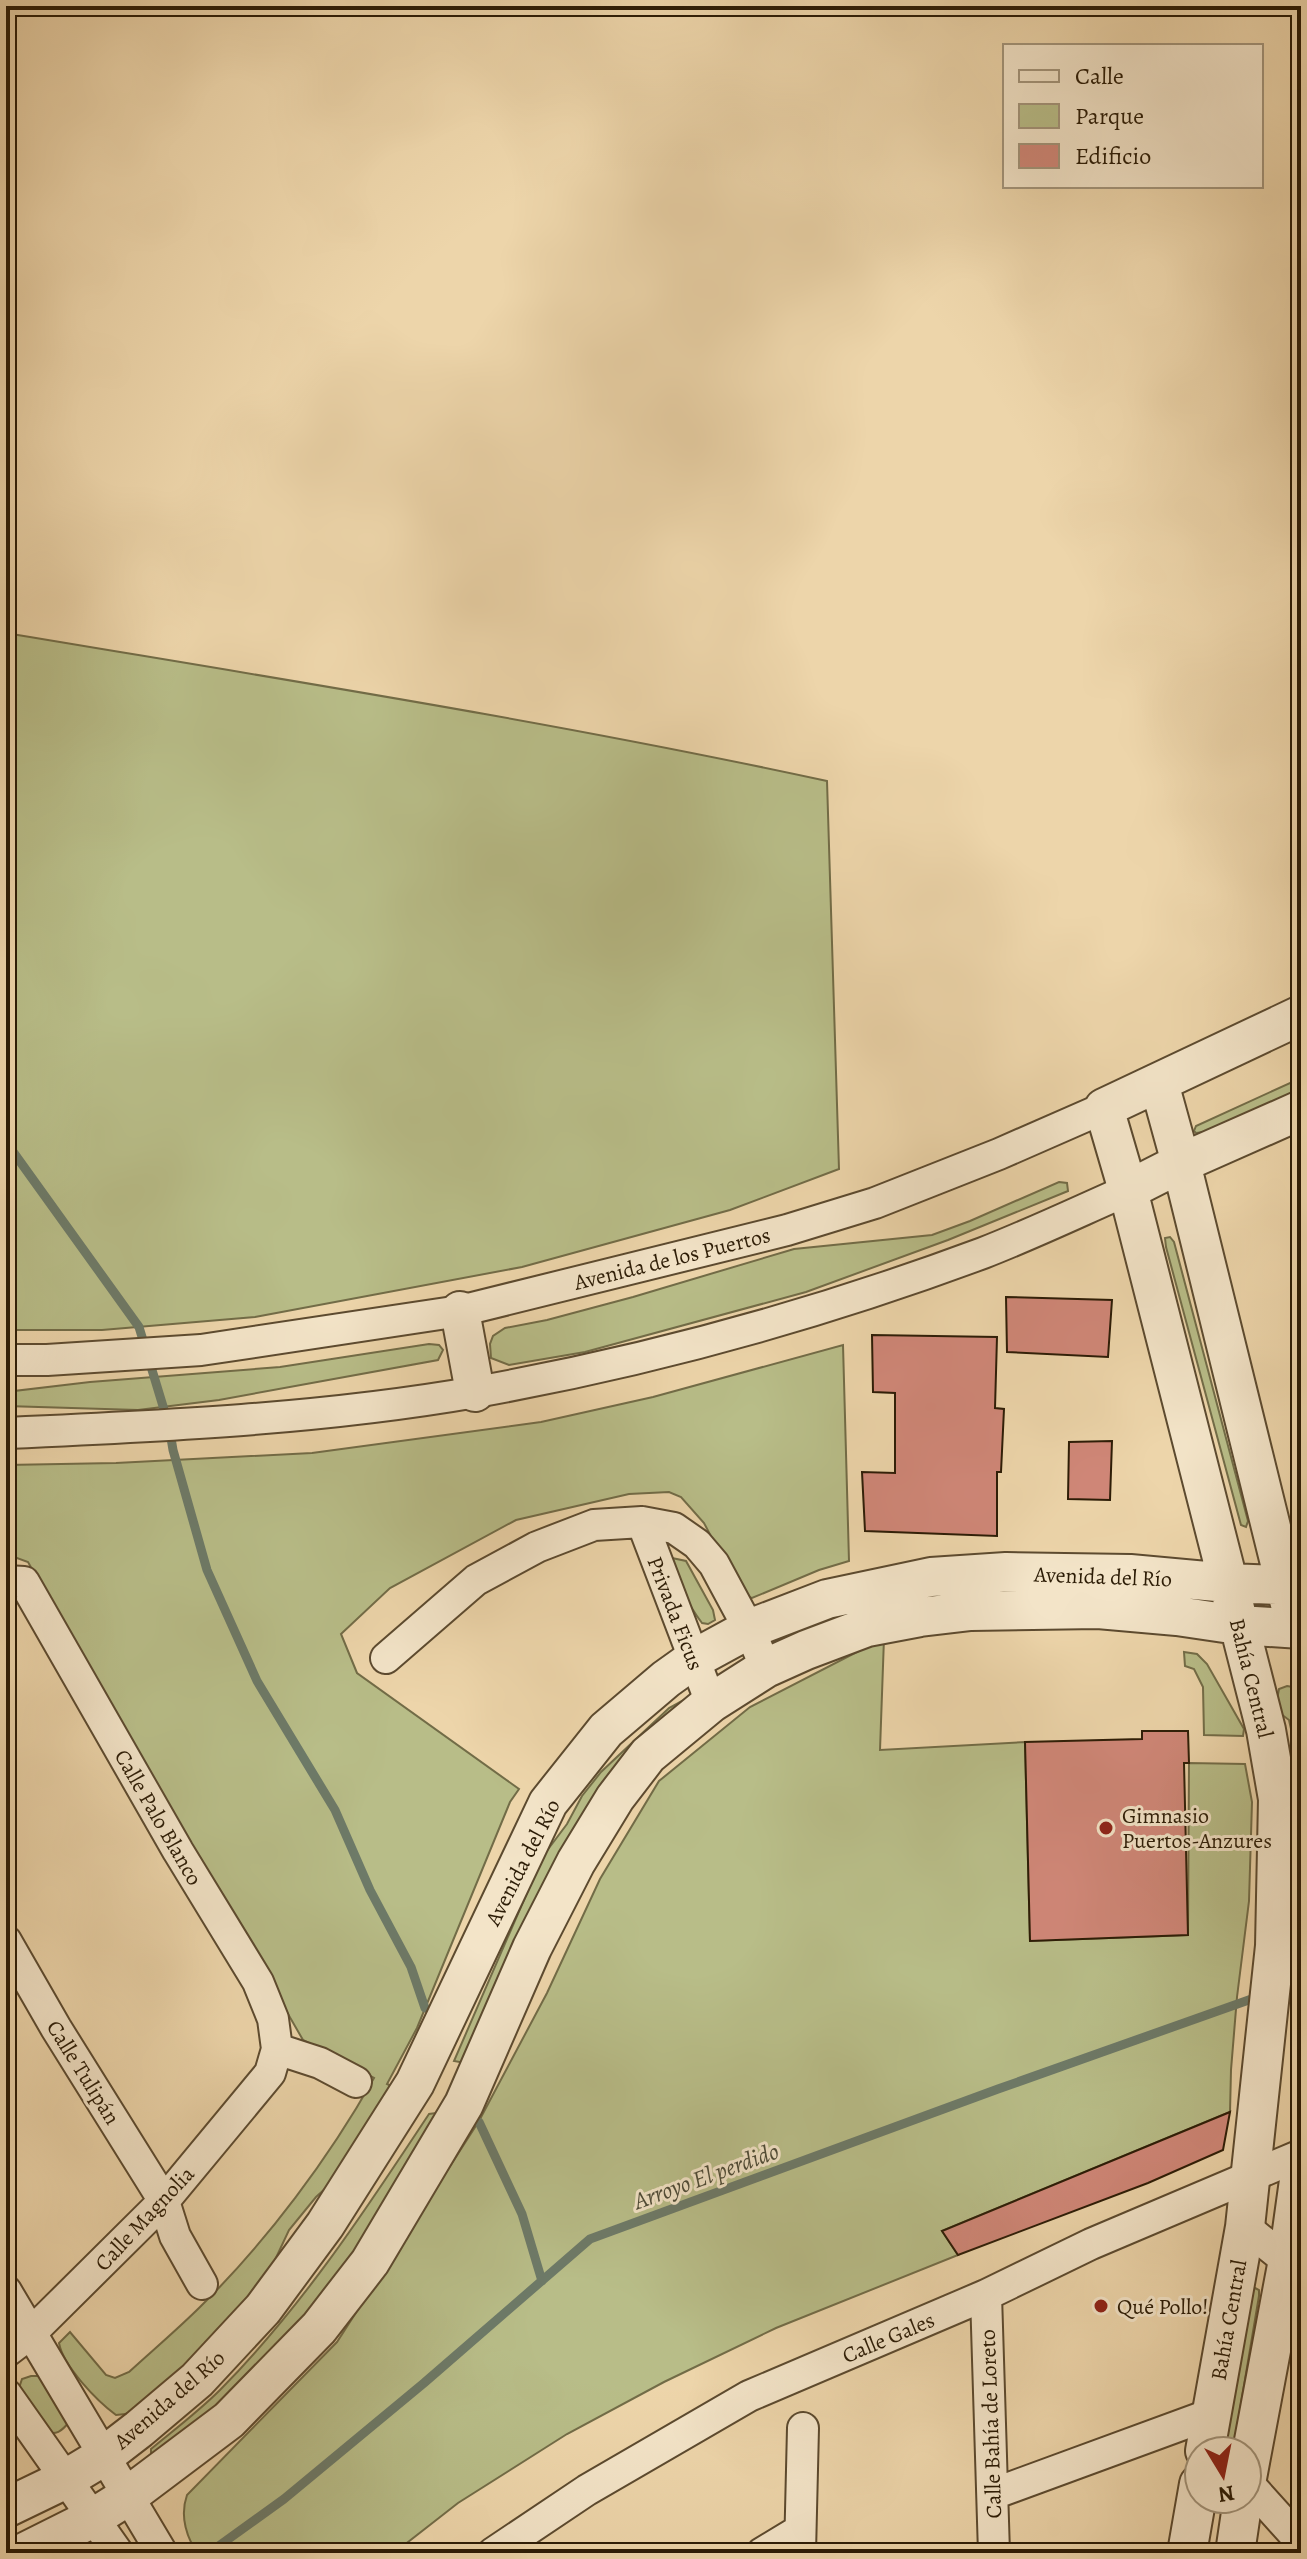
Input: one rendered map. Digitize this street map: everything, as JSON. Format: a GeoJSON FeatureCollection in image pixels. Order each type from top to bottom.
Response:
{"type":"FeatureCollection","features":[{"type":"Feature","properties":{"kind":"street","name":"Avenida de los Puertos"},"geometry":{"type":"LineString","coordinates":[[6,1360],[201,1350],[460,1311],[787,1230],[875,1203],[999,1154],[1159,1083],[1301,1015]]}},
{"type":"Feature","properties":{"kind":"street"},"geometry":{"type":"LineString","coordinates":[[1159,1083],[1294,1586],[1299,1636]]}},
{"type":"Feature","properties":{"kind":"street","name":"Bahía Central"},"geometry":{"type":"LineString","coordinates":[[1104,1108],[1128,1190],[1266,1730],[1278,1799],[1284,1931],[1263,2049],[1245,2227],[1208,2435]]}},
{"type":"Feature","properties":{"kind":"street"},"geometry":{"type":"LineString","coordinates":[[6,1433],[223,1423],[475,1392],[669,1351],[829,1306],[986,1252],[1301,1110]]}},
{"type":"Feature","properties":{"kind":"street"},"geometry":{"type":"LineString","coordinates":[[460,1311],[475,1392]]}},
{"type":"Feature","properties":{"kind":"street","name":"Privada Ficus"},"geometry":{"type":"LineString","coordinates":[[642,1522],[711,1703]]}},
{"type":"Feature","properties":{"kind":"street","name":"Privada Ficus"},"geometry":{"type":"LineString","coordinates":[[386,1658],[476,1580],[537,1547],[594,1525],[642,1522],[674,1528],[697,1544],[714,1564],[766,1668]]}},
{"type":"Feature","properties":{"kind":"street","name":"Avenida del Río"},"geometry":{"type":"LineString","coordinates":[[6,2508],[66,2479],[104,2456],[197,2380],[263,2309],[325,2225],[415,2083],[548,1803],[606,1730],[666,1679],[694,1659],[749,1629],[827,1599],[931,1577],[1006,1572],[1130,1574],[1294,1586]]}},
{"type":"Feature","properties":{"kind":"street","name":"Calle Palo Blanco"},"geometry":{"type":"LineString","coordinates":[[6,1581],[24,1582],[178,1851],[258,1982],[273,2019],[274,2061]]}},
{"type":"Feature","properties":{"kind":"street"},"geometry":{"type":"LineString","coordinates":[[827,1599],[837,1638]]}},
{"type":"Feature","properties":{"kind":"street","name":"Avenida del Río"},"geometry":{"type":"LineString","coordinates":[[23,2553],[108,2538],[128,2496],[235,2415],[319,2328],[370,2262],[464,2104],[532,1948],[576,1862],[615,1798],[648,1755],[711,1703],[766,1668],[867,1627],[971,1611],[1098,1609],[1177,1616],[1299,1636]]}},
{"type":"Feature","properties":{"kind":"street","name":"Calle Tulipán"},"geometry":{"type":"LineString","coordinates":[[6,1941],[56,2028],[164,2201],[175,2236],[202,2284]]}},
{"type":"Feature","properties":{"kind":"street"},"geometry":{"type":"LineString","coordinates":[[274,2061],[320,2063],[356,2082]]}},
{"type":"Feature","properties":{"kind":"street","name":"Calle Magnolia"},"geometry":{"type":"LineString","coordinates":[[6,2352],[31,2333],[164,2201],[274,2061]]}},
{"type":"Feature","properties":{"kind":"street"},"geometry":{"type":"LineString","coordinates":[[415,2083],[464,2104]]}},
{"type":"Feature","properties":{"kind":"street","name":"Calle Gales"},"geometry":{"type":"LineString","coordinates":[[493,2553],[587,2490],[749,2396],[986,2295],[1091,2244],[1301,2155]]}},
{"type":"Feature","properties":{"kind":"street"},"geometry":{"type":"LineString","coordinates":[[1257,2435],[1294,2266],[1301,2166]]}},
{"type":"Feature","properties":{"kind":"street"},"geometry":{"type":"LineString","coordinates":[[1245,2227],[1294,2266]]}},
{"type":"Feature","properties":{"kind":"street"},"geometry":{"type":"LineString","coordinates":[[6,2291],[156,2542]]}},
{"type":"Feature","properties":{"kind":"street","name":"Calle Bahía de Loreto"},"geometry":{"type":"LineString","coordinates":[[986,2295],[994,2553]]}},
{"type":"Feature","properties":{"kind":"street"},"geometry":{"type":"LineString","coordinates":[[6,2394],[108,2538]]}},
{"type":"Feature","properties":{"kind":"street"},"geometry":{"type":"LineString","coordinates":[[993,2494],[1211,2414]]}},
{"type":"Feature","properties":{"kind":"street"},"geometry":{"type":"LineString","coordinates":[[762,2553],[800,2542],[803,2428]]}},
{"type":"Feature","properties":{"kind":"street"},"geometry":{"type":"LineString","coordinates":[[1263,2498],[1301,2542]]}},
{"type":"Feature","properties":{"kind":"street"},"geometry":{"type":"LineString","coordinates":[[1187,2553],[1194,2515]]}},
{"type":"Feature","properties":{"kind":"street"},"geometry":{"type":"LineString","coordinates":[[1235,2553],[1241,2515]]}},
{"type":"Feature","properties":{"kind":"green space"},"geometry":{"type":"Polygon","coordinates":[[[6,633],[520,720],[827,781],[839,1169],[730,1210],[522,1267],[255,1317],[102,1330],[6,1330],[6,633]]]}},
{"type":"Feature","properties":{"kind":"green space"},"geometry":{"type":"Polygon","coordinates":[[[1301,1078],[1301,1091],[1211,1131],[1194,1131],[1196,1126],[1301,1078]]]}},
{"type":"Feature","properties":{"kind":"green space"},"geometry":{"type":"Polygon","coordinates":[[[1059,1182],[1067,1183],[1068,1191],[948,1240],[806,1292],[585,1352],[509,1365],[491,1358],[493,1336],[505,1328],[633,1297],[794,1249],[932,1235],[1059,1182]]]}},
{"type":"Feature","properties":{"kind":"green space"},"geometry":{"type":"Polygon","coordinates":[[[1170,1237],[1174,1242],[1248,1521],[1246,1527],[1241,1525],[1166,1247],[1165,1238],[1170,1237]]]}},
{"type":"Feature","properties":{"kind":"green space"},"geometry":{"type":"Polygon","coordinates":[[[439,1345],[443,1350],[438,1360],[219,1400],[138,1410],[6,1406],[6,1392],[280,1367],[439,1345]]]}},
{"type":"Feature","properties":{"kind":"green space"},"geometry":{"type":"Polygon","coordinates":[[[843,1345],[849,1561],[752,1598],[745,1596],[704,1523],[681,1497],[669,1492],[629,1494],[516,1520],[390,1588],[341,1634],[357,1673],[519,1789],[510,1802],[417,2028],[387,2084],[400,2090],[365,2153],[316,2197],[289,2230],[259,2294],[229,2334],[135,2413],[116,2415],[74,2372],[59,2343],[70,2332],[106,2375],[115,2378],[129,2372],[201,2306],[250,2254],[317,2168],[374,2078],[303,2040],[28,1562],[6,1554],[6,1465],[312,1453],[541,1422],[653,1397],[843,1345]]]}},
{"type":"Feature","properties":{"kind":"green space"},"geometry":{"type":"Polygon","coordinates":[[[672,1558],[686,1561],[713,1610],[715,1620],[702,1623],[697,1616],[687,1600],[672,1558]]]}},
{"type":"Feature","properties":{"kind":"green space"},"geometry":{"type":"Polygon","coordinates":[[[884,1638],[880,1750],[1025,1742],[1030,1941],[1188,1935],[1189,1763],[1245,1764],[1252,1802],[1249,1901],[1237,1997],[1230,2112],[942,2231],[958,2255],[776,2328],[664,2382],[567,2434],[458,2503],[394,2553],[197,2553],[185,2524],[187,2495],[337,2342],[479,2121],[547,1993],[600,1879],[659,1781],[750,1707],[884,1638]]]}},
{"type":"Feature","properties":{"kind":"green space"},"geometry":{"type":"Polygon","coordinates":[[[1184,1652],[1197,1654],[1207,1664],[1244,1729],[1243,1736],[1204,1735],[1203,1687],[1194,1669],[1185,1666],[1184,1652]]]}},
{"type":"Feature","properties":{"kind":"green space"},"geometry":{"type":"Polygon","coordinates":[[[1287,1686],[1298,1688],[1301,1695],[1301,1774],[1289,1720],[1281,1714],[1277,1699],[1279,1689],[1287,1686]]]}},
{"type":"Feature","properties":{"kind":"green space"},"geometry":{"type":"Polygon","coordinates":[[[682,1701],[683,1704],[465,2063],[454,2061],[543,1856],[601,1772],[669,1708],[682,1701]]]}},
{"type":"Feature","properties":{"kind":"green space"},"geometry":{"type":"Polygon","coordinates":[[[436,2113],[439,2119],[408,2178],[313,2314],[226,2403],[151,2459],[151,2449],[220,2390],[278,2326],[356,2222],[429,2114],[436,2113]]]}},
{"type":"Feature","properties":{"kind":"green space"},"geometry":{"type":"Polygon","coordinates":[[[1255,2288],[1259,2290],[1236,2435],[1226,2435],[1251,2293],[1255,2288]]]}},
{"type":"Feature","properties":{"kind":"green space"},"geometry":{"type":"Polygon","coordinates":[[[41,2376],[71,2420],[58,2432],[42,2431],[19,2388],[22,2379],[41,2376]]]}},
{"type":"Feature","properties":{"kind":"building"},"geometry":{"type":"Polygon","coordinates":[[[1006,1297],[1112,1300],[1108,1357],[1007,1352],[1006,1297]]]}},
{"type":"Feature","properties":{"kind":"building"},"geometry":{"type":"Polygon","coordinates":[[[872,1335],[997,1337],[995,1408],[1004,1409],[1001,1472],[997,1472],[997,1536],[865,1531],[862,1472],[895,1473],[895,1393],[873,1392],[872,1335]]]}},
{"type":"Feature","properties":{"kind":"building"},"geometry":{"type":"Polygon","coordinates":[[[1112,1441],[1110,1500],[1068,1499],[1069,1442],[1112,1441]]]}},
{"type":"Feature","properties":{"kind":"building","name":"Gimnasio Puertos-Anzures"},"geometry":{"type":"Polygon","coordinates":[[[1142,1731],[1188,1731],[1189,1763],[1184,1763],[1188,1935],[1030,1941],[1025,1742],[1142,1739],[1142,1731]]]}},
{"type":"Feature","properties":{"kind":"building"},"geometry":{"type":"Polygon","coordinates":[[[1230,2112],[1223,2150],[1148,2183],[958,2255],[942,2231],[1230,2112]]]}},
{"type":"Feature","properties":{"kind":"waterway"},"geometry":{"type":"LineString","coordinates":[[6,1142],[139,1327],[207,1570],[257,1681],[335,1810],[370,1890],[411,1967],[425,2008]]}},
{"type":"Feature","properties":{"kind":"waterway","name":"Arroyo El perdido"},"geometry":{"type":"LineString","coordinates":[[1282,1989],[1301,1982]]}},
{"type":"Feature","properties":{"kind":"waterway","name":"Arroyo El perdido"},"geometry":{"type":"LineString","coordinates":[[209,2553],[284,2499],[590,2239],[1260,1996]]}},
{"type":"Feature","properties":{"kind":"waterway"},"geometry":{"type":"LineString","coordinates":[[479,2122],[522,2214],[542,2281]]}},
{"type":"Feature","properties":{"kind":"place","name":"Gimnasio Puertos-Anzures"},"geometry":{"type":"Point","coordinates":[1106,1828]}},
{"type":"Feature","properties":{"kind":"place","name":"Qué Pollo!"},"geometry":{"type":"Point","coordinates":[1101,2306]}}]}
